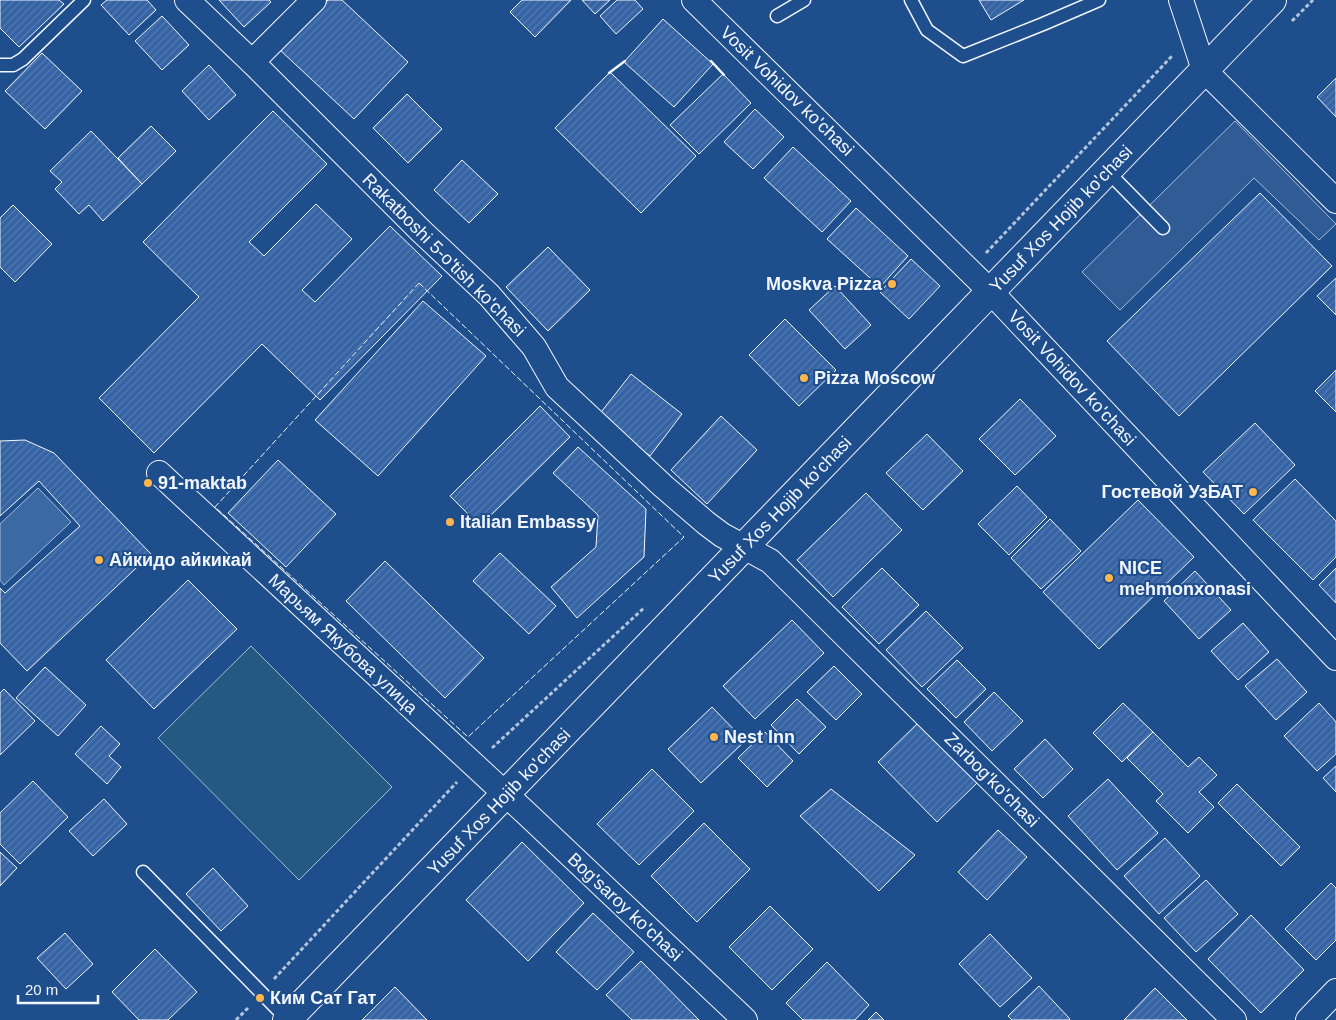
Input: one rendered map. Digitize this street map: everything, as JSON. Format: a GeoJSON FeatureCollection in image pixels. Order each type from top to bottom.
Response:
{"type":"FeatureCollection","features":[{"type":"Feature","properties":{"kind":"main road","name":"Yusuf Xos Hojib ko'chasi"},"geometry":{"type":"LineString","coordinates":[[288,1020],[1272,0]]}},
{"type":"Feature","properties":{"kind":"street","name":"Rakatboshi 5-o'tish ko'chasi"},"geometry":{"type":"LineString","coordinates":[[187,0],[252,62],[421,231],[489,295],[534,347],[557,387],[706,523],[722,535],[744,547]]}},
{"type":"Feature","properties":{"kind":"street"},"geometry":{"type":"LineString","coordinates":[[252,62],[314,0]]}},
{"type":"Feature","properties":{"kind":"street","name":"Vosit Vohidov ko'chasi"},"geometry":{"type":"LineString","coordinates":[[694,0],[991,292],[1336,658]]}},
{"type":"Feature","properties":{"kind":"street"},"geometry":{"type":"LineString","coordinates":[[1180,0],[1204,70],[1336,201]]}},
{"type":"Feature","properties":{"kind":"street","name":"Марьям Якубова улица"},"geometry":{"type":"LineString","coordinates":[[159,473],[506,794]]}},
{"type":"Feature","properties":{"kind":"street","name":"Zarbog'ko'chasi"},"geometry":{"type":"LineString","coordinates":[[744,547],[770,561],[1234,1020]]}},
{"type":"Feature","properties":{"kind":"street","name":"Bog'saroy ko'chasi"},"geometry":{"type":"LineString","coordinates":[[506,794],[745,1020]]}},
{"type":"Feature","properties":{"kind":"street"},"geometry":{"type":"LineString","coordinates":[[1308,1020],[1336,991]]}},
{"type":"Feature","properties":{"kind":"lane"},"geometry":{"type":"LineString","coordinates":[[0,65],[13,65],[23,59],[84,0]]}},
{"type":"Feature","properties":{"kind":"lane"},"geometry":{"type":"LineString","coordinates":[[777,16],[804,0]]}},
{"type":"Feature","properties":{"kind":"lane"},"geometry":{"type":"LineString","coordinates":[[911,0],[928,30],[963,56],[1099,0]]}},
{"type":"Feature","properties":{"kind":"lane"},"geometry":{"type":"LineString","coordinates":[[1107,170],[1164,228]]}},
{"type":"Feature","properties":{"kind":"lane"},"geometry":{"type":"LineString","coordinates":[[142,872],[288,1020]]}},
{"type":"Feature","properties":{"kind":"shaded area"},"geometry":{"type":"Polygon","coordinates":[[[1235,121],[1336,224],[1319,240],[1254,178],[1120,310],[1082,272],[1235,121]]]}},
{"type":"Feature","properties":{"kind":"shaded area"},"geometry":{"type":"Polygon","coordinates":[[[38,488],[71,522],[4,585],[0,580],[0,524],[38,488]]]}},
{"type":"Feature","properties":{"kind":"shaded area"},"geometry":{"type":"Polygon","coordinates":[[[251,646],[392,787],[299,880],[158,738],[251,646]]]}},
{"type":"Feature","properties":{"kind":"building"},"geometry":{"type":"Polygon","coordinates":[[[0,0],[59,0],[64,4],[19,47],[0,28],[0,0]]]}},
{"type":"Feature","properties":{"kind":"building"},"geometry":{"type":"Polygon","coordinates":[[[107,0],[147,0],[156,10],[129,35],[101,5],[107,0]]]}},
{"type":"Feature","properties":{"kind":"building"},"geometry":{"type":"Polygon","coordinates":[[[219,0],[269,0],[271,2],[244,27],[219,0]]]}},
{"type":"Feature","properties":{"kind":"building"},"geometry":{"type":"Polygon","coordinates":[[[328,0],[342,0],[408,62],[354,119],[280,50],[328,0]]]}},
{"type":"Feature","properties":{"kind":"building"},"geometry":{"type":"Polygon","coordinates":[[[522,0],[571,0],[535,37],[510,12],[522,0]]]}},
{"type":"Feature","properties":{"kind":"building"},"geometry":{"type":"Polygon","coordinates":[[[582,0],[610,0],[595,14],[582,0]]]}},
{"type":"Feature","properties":{"kind":"building"},"geometry":{"type":"Polygon","coordinates":[[[617,0],[635,0],[643,9],[616,34],[600,16],[617,0]]]}},
{"type":"Feature","properties":{"kind":"building"},"geometry":{"type":"Polygon","coordinates":[[[979,0],[1024,0],[991,20],[979,0]]]}},
{"type":"Feature","properties":{"kind":"building"},"geometry":{"type":"Polygon","coordinates":[[[162,16],[189,45],[162,70],[135,41],[162,16]]]}},
{"type":"Feature","properties":{"kind":"building"},"geometry":{"type":"Polygon","coordinates":[[[663,19],[713,64],[674,107],[624,62],[663,19]]]}},
{"type":"Feature","properties":{"kind":"building"},"geometry":{"type":"Polygon","coordinates":[[[42,53],[82,91],[45,129],[5,91],[42,53]]]}},
{"type":"Feature","properties":{"kind":"building"},"geometry":{"type":"Polygon","coordinates":[[[209,65],[236,95],[209,120],[182,91],[209,65]]]}},
{"type":"Feature","properties":{"kind":"building"},"geometry":{"type":"Polygon","coordinates":[[[610,72],[696,156],[641,213],[555,128],[610,72]]]}},
{"type":"Feature","properties":{"kind":"building"},"geometry":{"type":"Polygon","coordinates":[[[723,74],[751,103],[699,154],[670,125],[723,74]]]}},
{"type":"Feature","properties":{"kind":"building"},"geometry":{"type":"Polygon","coordinates":[[[1336,78],[1336,117],[1317,97],[1336,78]]]}},
{"type":"Feature","properties":{"kind":"building"},"geometry":{"type":"Polygon","coordinates":[[[407,94],[442,129],[408,163],[373,128],[407,94]]]}},
{"type":"Feature","properties":{"kind":"building"},"geometry":{"type":"Polygon","coordinates":[[[755,109],[784,137],[753,169],[724,142],[755,109]]]}},
{"type":"Feature","properties":{"kind":"building"},"geometry":{"type":"Polygon","coordinates":[[[273,111],[327,164],[249,242],[264,256],[316,204],[352,239],[302,290],[315,302],[390,226],[442,276],[320,400],[262,344],[154,453],[99,398],[199,297],[143,242],[273,111]]]}},
{"type":"Feature","properties":{"kind":"building"},"geometry":{"type":"Polygon","coordinates":[[[151,126],[176,151],[142,184],[118,158],[151,126]]]}},
{"type":"Feature","properties":{"kind":"building"},"geometry":{"type":"Polygon","coordinates":[[[91,131],[142,184],[103,221],[89,205],[79,214],[55,189],[62,182],[50,171],[91,131]]]}},
{"type":"Feature","properties":{"kind":"building"},"geometry":{"type":"Polygon","coordinates":[[[793,147],[851,201],[822,232],[764,178],[793,147]]]}},
{"type":"Feature","properties":{"kind":"building"},"geometry":{"type":"Polygon","coordinates":[[[462,160],[498,194],[469,223],[434,190],[462,160]]]}},
{"type":"Feature","properties":{"kind":"building"},"geometry":{"type":"Polygon","coordinates":[[[1260,193],[1332,266],[1179,416],[1107,341],[1260,193]]]}},
{"type":"Feature","properties":{"kind":"building"},"geometry":{"type":"Polygon","coordinates":[[[13,205],[52,244],[15,282],[0,267],[0,218],[13,205]]]}},
{"type":"Feature","properties":{"kind":"building"},"geometry":{"type":"Polygon","coordinates":[[[856,208],[908,256],[880,287],[827,239],[856,208]]]}},
{"type":"Feature","properties":{"kind":"building"},"geometry":{"type":"Polygon","coordinates":[[[548,247],[590,290],[548,331],[506,287],[548,247]]]}},
{"type":"Feature","properties":{"kind":"building"},"geometry":{"type":"Polygon","coordinates":[[[911,259],[940,286],[909,319],[880,292],[911,259]]]}},
{"type":"Feature","properties":{"kind":"building"},"geometry":{"type":"Polygon","coordinates":[[[1336,278],[1336,315],[1317,296],[1336,278]]]}},
{"type":"Feature","properties":{"kind":"building"},"geometry":{"type":"Polygon","coordinates":[[[835,286],[871,325],[845,349],[809,310],[835,286]]]}},
{"type":"Feature","properties":{"kind":"building"},"geometry":{"type":"Polygon","coordinates":[[[423,301],[486,356],[378,476],[315,420],[423,301]]]}},
{"type":"Feature","properties":{"kind":"building"},"geometry":{"type":"Polygon","coordinates":[[[785,319],[836,370],[799,406],[749,355],[785,319]]]}},
{"type":"Feature","properties":{"kind":"building"},"geometry":{"type":"Polygon","coordinates":[[[1336,370],[1336,412],[1315,391],[1336,370]]]}},
{"type":"Feature","properties":{"kind":"building"},"geometry":{"type":"Polygon","coordinates":[[[631,374],[682,414],[650,456],[598,416],[631,374]]]}},
{"type":"Feature","properties":{"kind":"building"},"geometry":{"type":"Polygon","coordinates":[[[1020,399],[1056,436],[1015,475],[979,439],[1020,399]]]}},
{"type":"Feature","properties":{"kind":"building"},"geometry":{"type":"Polygon","coordinates":[[[540,406],[570,437],[480,526],[450,496],[540,406]]]}},
{"type":"Feature","properties":{"kind":"building"},"geometry":{"type":"Polygon","coordinates":[[[721,416],[757,450],[707,504],[671,470],[721,416]]]}},
{"type":"Feature","properties":{"kind":"building"},"geometry":{"type":"Polygon","coordinates":[[[1255,423],[1295,465],[1244,514],[1203,472],[1255,423]]]}},
{"type":"Feature","properties":{"kind":"building"},"geometry":{"type":"Polygon","coordinates":[[[927,434],[963,471],[923,510],[886,473],[927,434]]]}},
{"type":"Feature","properties":{"kind":"building"},"geometry":{"type":"Polygon","coordinates":[[[25,440],[54,453],[151,554],[27,671],[0,643],[0,588],[5,593],[80,526],[39,481],[0,516],[0,441],[25,440]]]}},
{"type":"Feature","properties":{"kind":"building"},"geometry":{"type":"Polygon","coordinates":[[[578,447],[646,509],[644,557],[577,618],[551,587],[596,547],[598,515],[553,473],[578,447]]]}},
{"type":"Feature","properties":{"kind":"building"},"geometry":{"type":"Polygon","coordinates":[[[278,460],[336,514],[286,567],[228,513],[278,460]]]}},
{"type":"Feature","properties":{"kind":"building"},"geometry":{"type":"Polygon","coordinates":[[[1295,479],[1336,521],[1336,557],[1313,580],[1253,520],[1295,479]]]}},
{"type":"Feature","properties":{"kind":"building"},"geometry":{"type":"Polygon","coordinates":[[[1017,486],[1047,517],[1009,555],[978,524],[1017,486]]]}},
{"type":"Feature","properties":{"kind":"building"},"geometry":{"type":"Polygon","coordinates":[[[866,493],[902,530],[833,597],[797,560],[866,493]]]}},
{"type":"Feature","properties":{"kind":"building"},"geometry":{"type":"Polygon","coordinates":[[[1138,500],[1194,557],[1099,649],[1043,592],[1138,500]]]}},
{"type":"Feature","properties":{"kind":"building"},"geometry":{"type":"Polygon","coordinates":[[[1050,519],[1081,551],[1041,589],[1011,558],[1050,519]]]}},
{"type":"Feature","properties":{"kind":"building"},"geometry":{"type":"Polygon","coordinates":[[[500,553],[556,606],[529,634],[473,581],[500,553]]]}},
{"type":"Feature","properties":{"kind":"building"},"geometry":{"type":"Polygon","coordinates":[[[385,561],[484,658],[445,698],[346,601],[385,561]]]}},
{"type":"Feature","properties":{"kind":"building"},"geometry":{"type":"Polygon","coordinates":[[[882,568],[919,605],[879,644],[842,607],[882,568]]]}},
{"type":"Feature","properties":{"kind":"building"},"geometry":{"type":"Polygon","coordinates":[[[1336,568],[1336,603],[1319,585],[1336,568]]]}},
{"type":"Feature","properties":{"kind":"building"},"geometry":{"type":"Polygon","coordinates":[[[1195,571],[1231,610],[1199,639],[1164,601],[1195,571]]]}},
{"type":"Feature","properties":{"kind":"building"},"geometry":{"type":"Polygon","coordinates":[[[188,580],[237,629],[154,709],[106,660],[188,580]]]}},
{"type":"Feature","properties":{"kind":"building"},"geometry":{"type":"Polygon","coordinates":[[[926,611],[963,648],[922,687],[886,650],[926,611]]]}},
{"type":"Feature","properties":{"kind":"building"},"geometry":{"type":"Polygon","coordinates":[[[792,620],[824,653],[755,719],[723,686],[792,620]]]}},
{"type":"Feature","properties":{"kind":"building"},"geometry":{"type":"Polygon","coordinates":[[[1243,623],[1269,652],[1238,680],[1211,651],[1243,623]]]}},
{"type":"Feature","properties":{"kind":"building"},"geometry":{"type":"Polygon","coordinates":[[[1277,659],[1307,692],[1276,720],[1245,686],[1277,659]]]}},
{"type":"Feature","properties":{"kind":"building"},"geometry":{"type":"Polygon","coordinates":[[[957,660],[986,689],[956,718],[927,689],[957,660]]]}},
{"type":"Feature","properties":{"kind":"building"},"geometry":{"type":"Polygon","coordinates":[[[834,666],[862,694],[836,720],[807,692],[834,666]]]}},
{"type":"Feature","properties":{"kind":"building"},"geometry":{"type":"Polygon","coordinates":[[[45,667],[86,705],[58,736],[16,698],[45,667]]]}},
{"type":"Feature","properties":{"kind":"building"},"geometry":{"type":"Polygon","coordinates":[[[4,689],[35,721],[0,755],[0,693],[4,689]]]}},
{"type":"Feature","properties":{"kind":"building"},"geometry":{"type":"Polygon","coordinates":[[[994,692],[1023,721],[992,751],[964,722],[994,692]]]}},
{"type":"Feature","properties":{"kind":"building"},"geometry":{"type":"Polygon","coordinates":[[[797,699],[826,727],[799,754],[771,725],[797,699]]]}},
{"type":"Feature","properties":{"kind":"building"},"geometry":{"type":"Polygon","coordinates":[[[1123,703],[1153,732],[1122,762],[1093,733],[1123,703]]]}},
{"type":"Feature","properties":{"kind":"building"},"geometry":{"type":"Polygon","coordinates":[[[1319,703],[1336,722],[1336,754],[1317,771],[1284,736],[1319,703]]]}},
{"type":"Feature","properties":{"kind":"building"},"geometry":{"type":"Polygon","coordinates":[[[712,707],[745,741],[701,783],[668,749],[712,707]]]}},
{"type":"Feature","properties":{"kind":"building"},"geometry":{"type":"Polygon","coordinates":[[[921,720],[979,781],[937,822],[878,762],[921,720]]]}},
{"type":"Feature","properties":{"kind":"building"},"geometry":{"type":"Polygon","coordinates":[[[101,726],[120,744],[109,756],[121,767],[107,784],[75,754],[101,726]]]}},
{"type":"Feature","properties":{"kind":"building"},"geometry":{"type":"Polygon","coordinates":[[[765,732],[793,761],[767,787],[738,758],[765,732]]]}},
{"type":"Feature","properties":{"kind":"building"},"geometry":{"type":"Polygon","coordinates":[[[1153,732],[1188,767],[1199,757],[1217,775],[1199,792],[1214,807],[1188,833],[1156,801],[1163,794],[1127,758],[1153,732]]]}},
{"type":"Feature","properties":{"kind":"building"},"geometry":{"type":"Polygon","coordinates":[[[1045,739],[1073,769],[1043,798],[1014,769],[1045,739]]]}},
{"type":"Feature","properties":{"kind":"building"},"geometry":{"type":"Polygon","coordinates":[[[1336,766],[1336,792],[1323,778],[1336,766]]]}},
{"type":"Feature","properties":{"kind":"building"},"geometry":{"type":"Polygon","coordinates":[[[652,769],[694,811],[639,865],[597,824],[652,769]]]}},
{"type":"Feature","properties":{"kind":"building"},"geometry":{"type":"Polygon","coordinates":[[[1108,779],[1158,833],[1117,870],[1068,816],[1108,779]]]}},
{"type":"Feature","properties":{"kind":"building"},"geometry":{"type":"Polygon","coordinates":[[[33,781],[68,817],[20,864],[0,844],[0,813],[33,781]]]}},
{"type":"Feature","properties":{"kind":"building"},"geometry":{"type":"Polygon","coordinates":[[[1237,784],[1300,847],[1281,866],[1218,803],[1237,784]]]}},
{"type":"Feature","properties":{"kind":"building"},"geometry":{"type":"Polygon","coordinates":[[[831,789],[915,855],[879,891],[800,816],[831,789]]]}},
{"type":"Feature","properties":{"kind":"building"},"geometry":{"type":"Polygon","coordinates":[[[104,799],[127,824],[93,856],[69,831],[104,799]]]}},
{"type":"Feature","properties":{"kind":"building"},"geometry":{"type":"Polygon","coordinates":[[[704,823],[750,869],[697,922],[651,876],[704,823]]]}},
{"type":"Feature","properties":{"kind":"building"},"geometry":{"type":"Polygon","coordinates":[[[998,830],[1027,857],[987,900],[958,872],[998,830]]]}},
{"type":"Feature","properties":{"kind":"building"},"geometry":{"type":"Polygon","coordinates":[[[1165,838],[1200,876],[1159,914],[1124,876],[1165,838]]]}},
{"type":"Feature","properties":{"kind":"building"},"geometry":{"type":"Polygon","coordinates":[[[522,842],[584,903],[528,961],[466,900],[522,842]]]}},
{"type":"Feature","properties":{"kind":"building"},"geometry":{"type":"Polygon","coordinates":[[[0,852],[17,868],[0,886],[0,852]]]}},
{"type":"Feature","properties":{"kind":"building"},"geometry":{"type":"Polygon","coordinates":[[[213,868],[248,906],[221,931],[186,894],[213,868]]]}},
{"type":"Feature","properties":{"kind":"building"},"geometry":{"type":"Polygon","coordinates":[[[1206,880],[1238,914],[1196,952],[1164,918],[1206,880]]]}},
{"type":"Feature","properties":{"kind":"building"},"geometry":{"type":"Polygon","coordinates":[[[1331,883],[1336,888],[1336,940],[1316,960],[1285,929],[1331,883]]]}},
{"type":"Feature","properties":{"kind":"building"},"geometry":{"type":"Polygon","coordinates":[[[770,906],[813,949],[772,990],[729,947],[770,906]]]}},
{"type":"Feature","properties":{"kind":"building"},"geometry":{"type":"Polygon","coordinates":[[[593,913],[634,952],[597,990],[556,952],[593,913]]]}},
{"type":"Feature","properties":{"kind":"building"},"geometry":{"type":"Polygon","coordinates":[[[1251,915],[1304,970],[1261,1013],[1208,959],[1251,915]]]}},
{"type":"Feature","properties":{"kind":"building"},"geometry":{"type":"Polygon","coordinates":[[[65,933],[93,964],[66,989],[37,958],[65,933]]]}},
{"type":"Feature","properties":{"kind":"building"},"geometry":{"type":"Polygon","coordinates":[[[990,934],[1032,978],[1000,1007],[959,964],[990,934]]]}},
{"type":"Feature","properties":{"kind":"building"},"geometry":{"type":"Polygon","coordinates":[[[155,949],[197,992],[168,1020],[139,1020],[112,992],[155,949]]]}},
{"type":"Feature","properties":{"kind":"building"},"geometry":{"type":"Polygon","coordinates":[[[641,961],[699,1020],[632,1020],[606,995],[641,961]]]}},
{"type":"Feature","properties":{"kind":"building"},"geometry":{"type":"Polygon","coordinates":[[[827,962],[869,1005],[855,1020],[803,1020],[786,1003],[827,962]]]}},
{"type":"Feature","properties":{"kind":"building"},"geometry":{"type":"Polygon","coordinates":[[[1039,986],[1069,1020],[1012,1020],[1008,1016],[1039,986]]]}},
{"type":"Feature","properties":{"kind":"building"},"geometry":{"type":"Polygon","coordinates":[[[395,987],[427,1020],[362,1020],[395,987]]]}},
{"type":"Feature","properties":{"kind":"building"},"geometry":{"type":"Polygon","coordinates":[[[1155,988],[1187,1020],[1124,1020],[1155,988]]]}},
{"type":"Feature","properties":{"kind":"building"},"geometry":{"type":"Polygon","coordinates":[[[876,1012],[884,1020],[868,1020],[876,1012]]]}},
{"type":"Feature","properties":{"kind":"fence"},"geometry":{"type":"LineString","coordinates":[[419,283],[684,537],[468,737],[215,507],[419,283]]}},
{"type":"Feature","properties":{"kind":"wall"},"geometry":{"type":"LineString","coordinates":[[609,73],[625,61]]}},
{"type":"Feature","properties":{"kind":"wall"},"geometry":{"type":"LineString","coordinates":[[711,61],[724,75]]}},
{"type":"Feature","properties":{"kind":"place","name":"Moskva Pizza"},"geometry":{"type":"Point","coordinates":[892,284]}},
{"type":"Feature","properties":{"kind":"place","name":"Pizza Moscow"},"geometry":{"type":"Point","coordinates":[804,378]}},
{"type":"Feature","properties":{"kind":"place","name":"91-maktab"},"geometry":{"type":"Point","coordinates":[148,483]}},
{"type":"Feature","properties":{"kind":"place","name":"Гостевой УзБАТ"},"geometry":{"type":"Point","coordinates":[1253,492]}},
{"type":"Feature","properties":{"kind":"place","name":"Italian Embassy"},"geometry":{"type":"Point","coordinates":[450,522]}},
{"type":"Feature","properties":{"kind":"place","name":"Айкидо айкикай"},"geometry":{"type":"Point","coordinates":[99,560]}},
{"type":"Feature","properties":{"kind":"place","name":"NICE mehmonxonasi"},"geometry":{"type":"Point","coordinates":[1109,578]}},
{"type":"Feature","properties":{"kind":"place","name":"Nest Inn"},"geometry":{"type":"Point","coordinates":[714,737]}},
{"type":"Feature","properties":{"kind":"place","name":"Ким Сат Гат"},"geometry":{"type":"Point","coordinates":[260,998]}}]}
